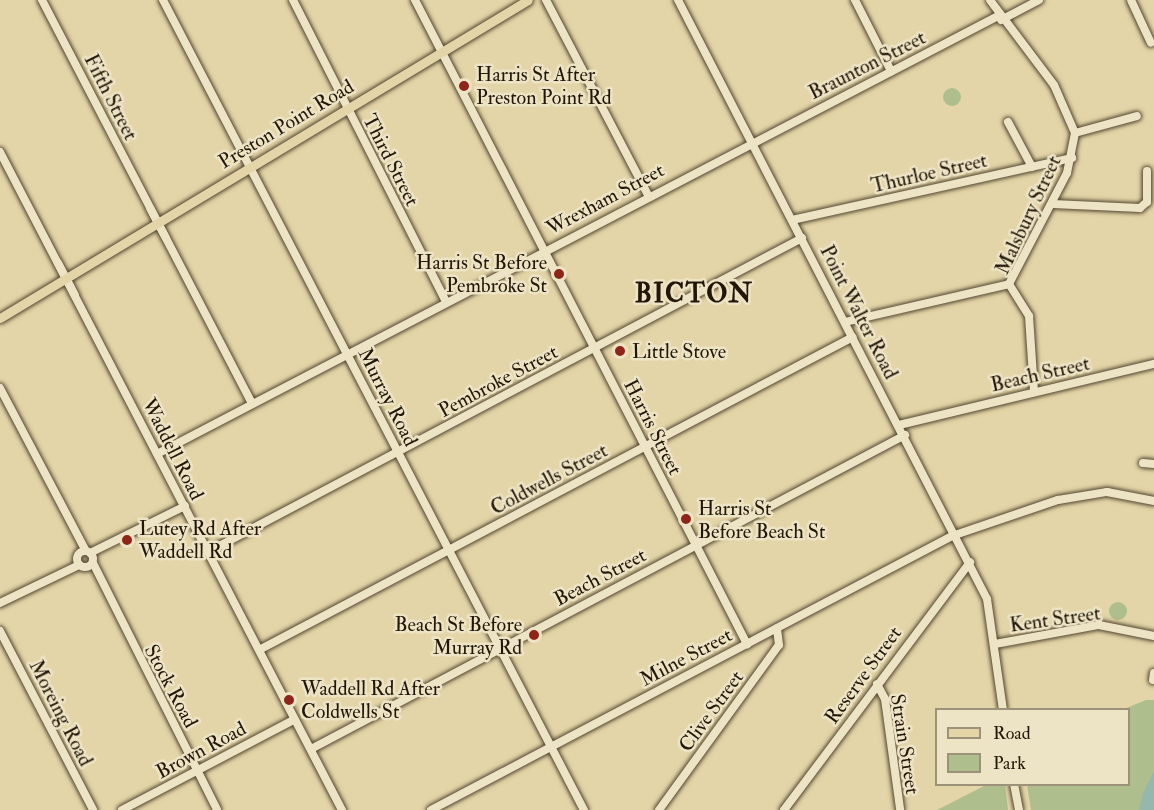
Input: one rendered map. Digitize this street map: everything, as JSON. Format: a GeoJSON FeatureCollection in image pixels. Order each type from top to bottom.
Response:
{"type":"FeatureCollection","features":[{"type":"Feature","properties":{"kind":"main road","name":"Preston Point Road"},"geometry":{"type":"LineString","coordinates":[[0,323],[93,263],[442,51],[521,0]]}},
{"type":"Feature","properties":{"kind":"main road","name":"Preston Point Road"},"geometry":{"type":"LineString","coordinates":[[498,16],[528,0]]}},
{"type":"Feature","properties":{"kind":"main road","name":"Preston Point Road"},"geometry":{"type":"LineString","coordinates":[[0,318],[66,280]]}},
{"type":"Feature","properties":{"kind":"street","name":"Fifth Street"},"geometry":{"type":"LineString","coordinates":[[42,0],[252,404]]}},
{"type":"Feature","properties":{"kind":"street","name":"Murray Road"},"geometry":{"type":"LineString","coordinates":[[163,0],[584,810]]}},
{"type":"Feature","properties":{"kind":"street","name":"Third Street"},"geometry":{"type":"LineString","coordinates":[[293,0],[346,109],[446,302]]}},
{"type":"Feature","properties":{"kind":"street","name":"Harris Street"},"geometry":{"type":"LineString","coordinates":[[415,0],[747,644]]}},
{"type":"Feature","properties":{"kind":"street"},"geometry":{"type":"LineString","coordinates":[[546,0],[648,195]]}},
{"type":"Feature","properties":{"kind":"street","name":"Point Walter Road"},"geometry":{"type":"LineString","coordinates":[[678,0],[957,535],[987,599],[1003,708]]}},
{"type":"Feature","properties":{"kind":"street"},"geometry":{"type":"LineString","coordinates":[[855,0],[891,71]]}},
{"type":"Feature","properties":{"kind":"street"},"geometry":{"type":"LineString","coordinates":[[990,0],[1000,18],[1054,85],[1075,132],[1137,116]]}},
{"type":"Feature","properties":{"kind":"street","name":"Braunton Street"},"geometry":{"type":"LineString","coordinates":[[751,141],[1039,0]]}},
{"type":"Feature","properties":{"kind":"street"},"geometry":{"type":"LineString","coordinates":[[1131,0],[1151,43]]}},
{"type":"Feature","properties":{"kind":"street"},"geometry":{"type":"LineString","coordinates":[[1008,122],[1032,167]]}},
{"type":"Feature","properties":{"kind":"street","name":"Malsbury Street"},"geometry":{"type":"LineString","coordinates":[[1034,392],[1029,316],[1009,284],[1053,204],[1072,158],[1075,132]]}},
{"type":"Feature","properties":{"kind":"street","name":"Wrexham Street"},"geometry":{"type":"LineString","coordinates":[[157,454],[751,141]]}},
{"type":"Feature","properties":{"kind":"street","name":"Waddell Road"},"geometry":{"type":"LineString","coordinates":[[0,152],[342,810]]}},
{"type":"Feature","properties":{"kind":"street","name":"Thurloe Street"},"geometry":{"type":"LineString","coordinates":[[792,220],[1072,158]]}},
{"type":"Feature","properties":{"kind":"street"},"geometry":{"type":"LineString","coordinates":[[1053,204],[1140,208],[1147,202],[1147,171]]}},
{"type":"Feature","properties":{"kind":"street","name":"Pembroke Street"},"geometry":{"type":"LineString","coordinates":[[208,552],[802,238]]}},
{"type":"Feature","properties":{"kind":"street"},"geometry":{"type":"LineString","coordinates":[[845,322],[1009,284]]}},
{"type":"Feature","properties":{"kind":"street","name":"Coldwells Street"},"geometry":{"type":"LineString","coordinates":[[259,650],[853,337]]}},
{"type":"Feature","properties":{"kind":"street","name":"Beach Street"},"geometry":{"type":"LineString","coordinates":[[899,425],[1154,364]]}},
{"type":"Feature","properties":{"kind":"street","name":"Stock Road"},"geometry":{"type":"LineString","coordinates":[[0,388],[85,559],[217,810]]}},
{"type":"Feature","properties":{"kind":"street","name":"Beach Street"},"geometry":{"type":"LineString","coordinates":[[311,749],[905,435]]}},
{"type":"Feature","properties":{"kind":"street"},"geometry":{"type":"LineString","coordinates":[[1143,463],[1154,464]]}},
{"type":"Feature","properties":{"kind":"street","name":"Milne Street"},"geometry":{"type":"LineString","coordinates":[[432,810],[957,535],[1013,512],[1107,492],[1154,501]]}},
{"type":"Feature","properties":{"kind":"street"},"geometry":{"type":"LineString","coordinates":[[0,603],[184,506]]}},
{"type":"Feature","properties":{"kind":"street","name":"Reserve Street"},"geometry":{"type":"LineString","coordinates":[[784,810],[970,562]]}},
{"type":"Feature","properties":{"kind":"street","name":"Kent Street"},"geometry":{"type":"LineString","coordinates":[[995,644],[1099,625],[1154,636]]}},
{"type":"Feature","properties":{"kind":"street","name":"Clive Street"},"geometry":{"type":"LineString","coordinates":[[659,810],[779,645],[777,628]]}},
{"type":"Feature","properties":{"kind":"street","name":"Moreing Road"},"geometry":{"type":"LineString","coordinates":[[0,631],[91,809]]}},
{"type":"Feature","properties":{"kind":"street","name":"Strain Street"},"geometry":{"type":"LineString","coordinates":[[877,684],[885,699],[900,809]]}},
{"type":"Feature","properties":{"kind":"street","name":"Brown Road"},"geometry":{"type":"LineString","coordinates":[[122,810],[295,719]]}},
{"type":"Feature","properties":{"kind":"street"},"geometry":{"type":"LineString","coordinates":[[1014,786],[1019,810]]}},
{"type":"Feature","properties":{"kind":"green space"},"geometry":{"type":"Polygon","coordinates":[[[948,88],[956,88],[961,93],[959,104],[948,106],[943,101],[943,93],[948,88]]]}},
{"type":"Feature","properties":{"kind":"green space"},"geometry":{"type":"Polygon","coordinates":[[[1114,602],[1122,602],[1127,607],[1125,618],[1114,620],[1109,615],[1109,607],[1114,602]]]}},
{"type":"Feature","properties":{"kind":"green space"},"geometry":{"type":"Polygon","coordinates":[[[1146,700],[1154,700],[1154,771],[1139,810],[1031,810],[1027,786],[1130,786],[1130,708],[1126,708],[1146,700]]]}},
{"type":"Feature","properties":{"kind":"green space"},"geometry":{"type":"Polygon","coordinates":[[[984,786],[1005,786],[1008,810],[937,810],[984,786]]]}},
{"type":"Feature","properties":{"kind":"water"},"geometry":{"type":"Polygon","coordinates":[[[1154,771],[1154,810],[1139,810],[1143,793],[1154,771]]]}},
{"type":"Feature","properties":{"kind":"place","name":"Harris St After Preston Point Rd"},"geometry":{"type":"Point","coordinates":[464,86]}},
{"type":"Feature","properties":{"kind":"place","name":"Harris St Before Pembroke St"},"geometry":{"type":"Point","coordinates":[559,274]}},
{"type":"Feature","properties":{"kind":"place","name":"Little Stove"},"geometry":{"type":"Point","coordinates":[620,351]}},
{"type":"Feature","properties":{"kind":"place","name":"Harris St Before Beach St"},"geometry":{"type":"Point","coordinates":[686,519]}},
{"type":"Feature","properties":{"kind":"place","name":"Lutey Rd After Waddell Rd"},"geometry":{"type":"Point","coordinates":[127,540]}},
{"type":"Feature","properties":{"kind":"place","name":"Beach St Before Murray Rd"},"geometry":{"type":"Point","coordinates":[534,635]}},
{"type":"Feature","properties":{"kind":"place","name":"Waddell Rd After Coldwells St"},"geometry":{"type":"Point","coordinates":[289,700]}},
{"type":"Feature","properties":{"kind":"district","name":"BICTON"},"geometry":{"type":"Point","coordinates":[694,295]}}]}
